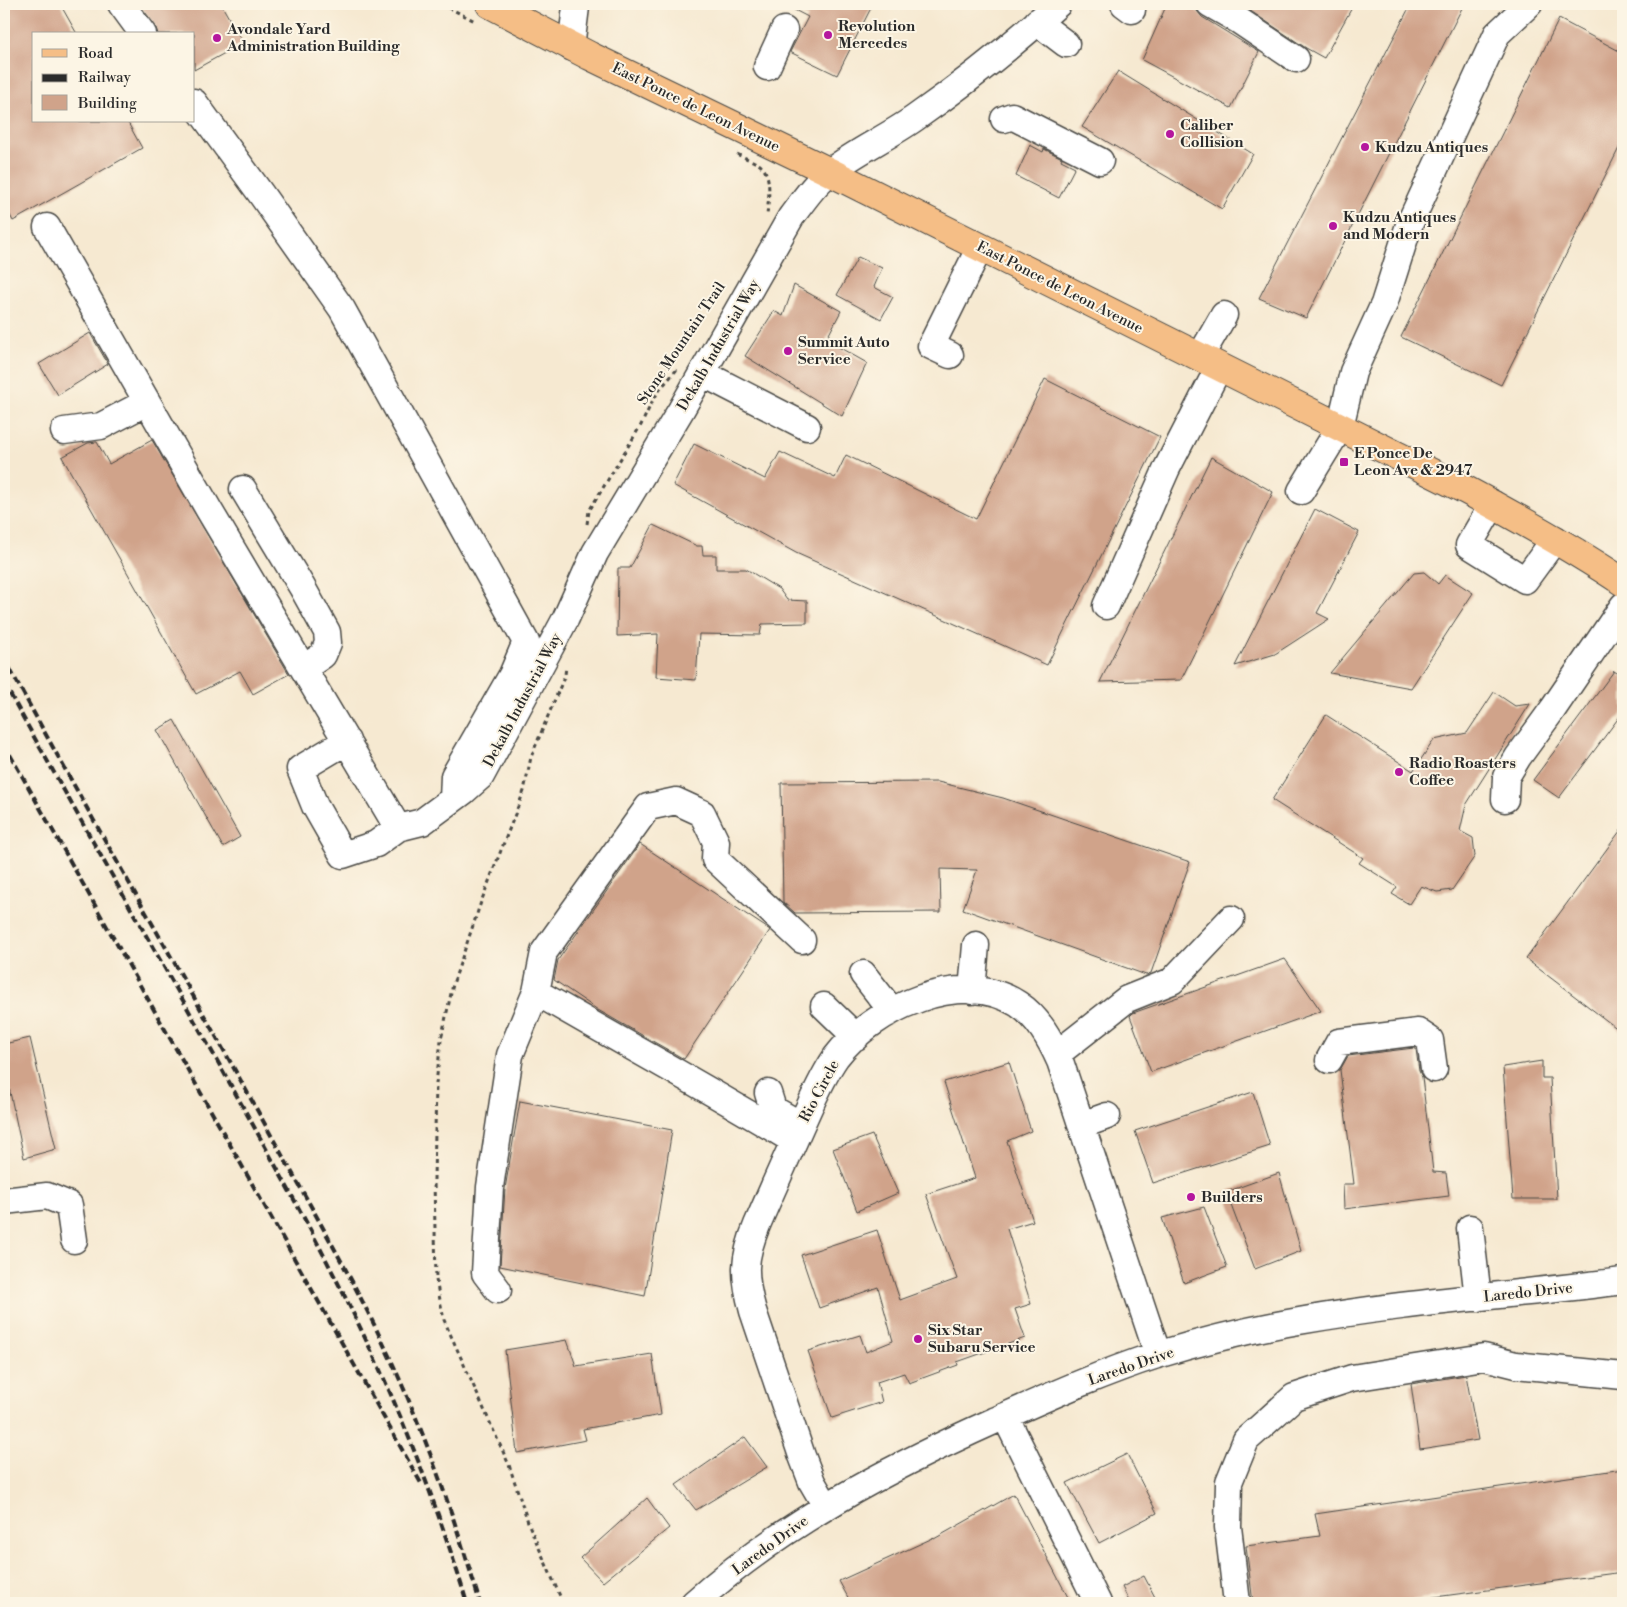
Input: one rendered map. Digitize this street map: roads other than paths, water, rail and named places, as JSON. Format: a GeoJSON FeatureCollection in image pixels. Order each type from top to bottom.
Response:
{"type":"FeatureCollection","features":[{"type":"Feature","properties":{"kind":"main road","name":"East Ponce de Leon Avenue"},"geometry":{"type":"LineString","coordinates":[[483,12],[571,46],[830,172],[1340,427],[1418,476],[1493,504],[1623,582]]}},
{"type":"Feature","properties":{"kind":"street"},"geometry":{"type":"LineString","coordinates":[[121,4],[142,32]]}},
{"type":"Feature","properties":{"kind":"street","name":"Dekalb Industrial Way"},"geometry":{"type":"LineString","coordinates":[[453,799],[481,776],[566,618],[595,553],[693,368],[791,217],[808,194],[830,172],[914,119],[950,93],[1012,45],[1058,4]]}},
{"type":"Feature","properties":{"kind":"street"},"geometry":{"type":"LineString","coordinates":[[1210,4],[1238,20],[1296,59]]}},
{"type":"Feature","properties":{"kind":"street"},"geometry":{"type":"LineString","coordinates":[[1301,491],[1340,427],[1353,372],[1384,304],[1409,225],[1497,34],[1529,4]]}},
{"type":"Feature","properties":{"kind":"street"},"geometry":{"type":"LineString","coordinates":[[571,46],[576,7]]}},
{"type":"Feature","properties":{"kind":"street"},"geometry":{"type":"LineString","coordinates":[[1037,22],[1066,44]]}},
{"type":"Feature","properties":{"kind":"street"},"geometry":{"type":"LineString","coordinates":[[767,67],[784,30]]}},
{"type":"Feature","properties":{"kind":"street"},"geometry":{"type":"LineString","coordinates":[[195,103],[342,309],[526,642],[512,675],[454,776],[453,799],[422,822],[398,828],[376,844],[343,855],[315,806],[300,769],[347,741]]}},
{"type":"Feature","properties":{"kind":"street"},"geometry":{"type":"LineString","coordinates":[[1004,118],[1012,116],[1100,161]]}},
{"type":"Feature","properties":{"kind":"street"},"geometry":{"type":"LineString","coordinates":[[47,227],[209,510],[398,828]]}},
{"type":"Feature","properties":{"kind":"street"},"geometry":{"type":"LineString","coordinates":[[950,355],[932,346],[980,247]]}},
{"type":"Feature","properties":{"kind":"street"},"geometry":{"type":"LineString","coordinates":[[1106,606],[1167,468],[1209,362],[1224,315]]}},
{"type":"Feature","properties":{"kind":"street"},"geometry":{"type":"LineString","coordinates":[[693,368],[807,427]]}},
{"type":"Feature","properties":{"kind":"street"},"geometry":{"type":"LineString","coordinates":[[64,431],[101,426],[147,402]]}},
{"type":"Feature","properties":{"kind":"street"},"geometry":{"type":"LineString","coordinates":[[243,489],[302,586],[326,632],[328,643],[323,655],[304,668]]}},
{"type":"Feature","properties":{"kind":"street"},"geometry":{"type":"LineString","coordinates":[[1493,504],[1469,545],[1525,580],[1554,539]]}},
{"type":"Feature","properties":{"kind":"street"},"geometry":{"type":"LineString","coordinates":[[1505,799],[1506,777],[1518,756],[1553,709],[1623,606]]}},
{"type":"Feature","properties":{"kind":"street"},"geometry":{"type":"LineString","coordinates":[[498,1290],[485,1273],[490,1187],[510,1055],[536,992],[544,952],[648,807],[676,800],[702,813],[716,842],[715,859],[802,940]]}},
{"type":"Feature","properties":{"kind":"street"},"geometry":{"type":"LineString","coordinates":[[1057,1054],[1127,998],[1172,981],[1231,919]]}},
{"type":"Feature","properties":{"kind":"street"},"geometry":{"type":"LineString","coordinates":[[972,990],[976,944]]}},
{"type":"Feature","properties":{"kind":"street"},"geometry":{"type":"LineString","coordinates":[[862,974],[892,1011]]}},
{"type":"Feature","properties":{"kind":"street","name":"Rio Circle"},"geometry":{"type":"LineString","coordinates":[[826,1506],[812,1482],[751,1321],[746,1287],[746,1259],[750,1242],[824,1075],[856,1036],[878,1018],[892,1011],[928,996],[972,990],[985,991],[1004,996],[1018,1004],[1042,1027],[1057,1054],[1158,1355]]}},
{"type":"Feature","properties":{"kind":"street"},"geometry":{"type":"LineString","coordinates":[[536,992],[640,1053],[720,1096],[798,1133]]}},
{"type":"Feature","properties":{"kind":"street"},"geometry":{"type":"LineString","coordinates":[[824,1006],[856,1036]]}},
{"type":"Feature","properties":{"kind":"street"},"geometry":{"type":"LineString","coordinates":[[1330,1060],[1339,1042],[1418,1032],[1430,1040],[1434,1068]]}},
{"type":"Feature","properties":{"kind":"street"},"geometry":{"type":"LineString","coordinates":[[768,1093],[773,1109],[798,1133]]}},
{"type":"Feature","properties":{"kind":"street"},"geometry":{"type":"LineString","coordinates":[[1082,1125],[1107,1116]]}},
{"type":"Feature","properties":{"kind":"street"},"geometry":{"type":"LineString","coordinates":[[4,1201],[47,1196],[70,1205],[74,1240]]}},
{"type":"Feature","properties":{"kind":"street"},"geometry":{"type":"LineString","coordinates":[[1470,1228],[1478,1298]]}},
{"type":"Feature","properties":{"kind":"street","name":"Laredo Drive"},"geometry":{"type":"LineString","coordinates":[[694,1603],[788,1530],[869,1482],[960,1436],[1066,1389],[1158,1355],[1239,1333],[1298,1321],[1380,1308],[1623,1281]]}},
{"type":"Feature","properties":{"kind":"street"},"geometry":{"type":"LineString","coordinates":[[1237,1603],[1228,1527],[1229,1482],[1246,1440],[1294,1397],[1352,1378],[1484,1358],[1516,1365],[1623,1376]]}},
{"type":"Feature","properties":{"kind":"street"},"geometry":{"type":"LineString","coordinates":[[1005,1416],[1098,1603]]}},
{"type":"Feature","properties":{"kind":"railway"},"geometry":{"type":"LineString","coordinates":[[4,658],[324,1229],[373,1323],[389,1355],[425,1440],[454,1521],[480,1603]]}},
{"type":"Feature","properties":{"kind":"railway"},"geometry":{"type":"LineString","coordinates":[[4,683],[223,1071],[350,1307],[382,1374],[409,1438],[446,1536],[467,1603]]}},
{"type":"Feature","properties":{"kind":"railway"},"geometry":{"type":"LineString","coordinates":[[4,744],[422,1485]]}},
{"type":"Feature","properties":{"kind":"place","name":"Revolution Mercedes"},"geometry":{"type":"Point","coordinates":[828,35]}},
{"type":"Feature","properties":{"kind":"place","name":"Avondale Yard Administration Building"},"geometry":{"type":"Point","coordinates":[217,38]}},
{"type":"Feature","properties":{"kind":"place","name":"Caliber Collision"},"geometry":{"type":"Point","coordinates":[1170,134]}},
{"type":"Feature","properties":{"kind":"place","name":"Kudzu Antiques"},"geometry":{"type":"Point","coordinates":[1365,147]}},
{"type":"Feature","properties":{"kind":"place","name":"Kudzu Antiques and Modern"},"geometry":{"type":"Point","coordinates":[1333,226]}},
{"type":"Feature","properties":{"kind":"place","name":"Summit Auto Service"},"geometry":{"type":"Point","coordinates":[788,351]}},
{"type":"Feature","properties":{"kind":"place","name":"E Ponce De Leon Ave & 2947"},"geometry":{"type":"Point","coordinates":[1344,462]}},
{"type":"Feature","properties":{"kind":"place","name":"Radio Roasters Coffee"},"geometry":{"type":"Point","coordinates":[1399,772]}},
{"type":"Feature","properties":{"kind":"place","name":"Builders"},"geometry":{"type":"Point","coordinates":[1191,1197]}},
{"type":"Feature","properties":{"kind":"place","name":"Six Star Subaru Service"},"geometry":{"type":"Point","coordinates":[918,1339]}}]}
